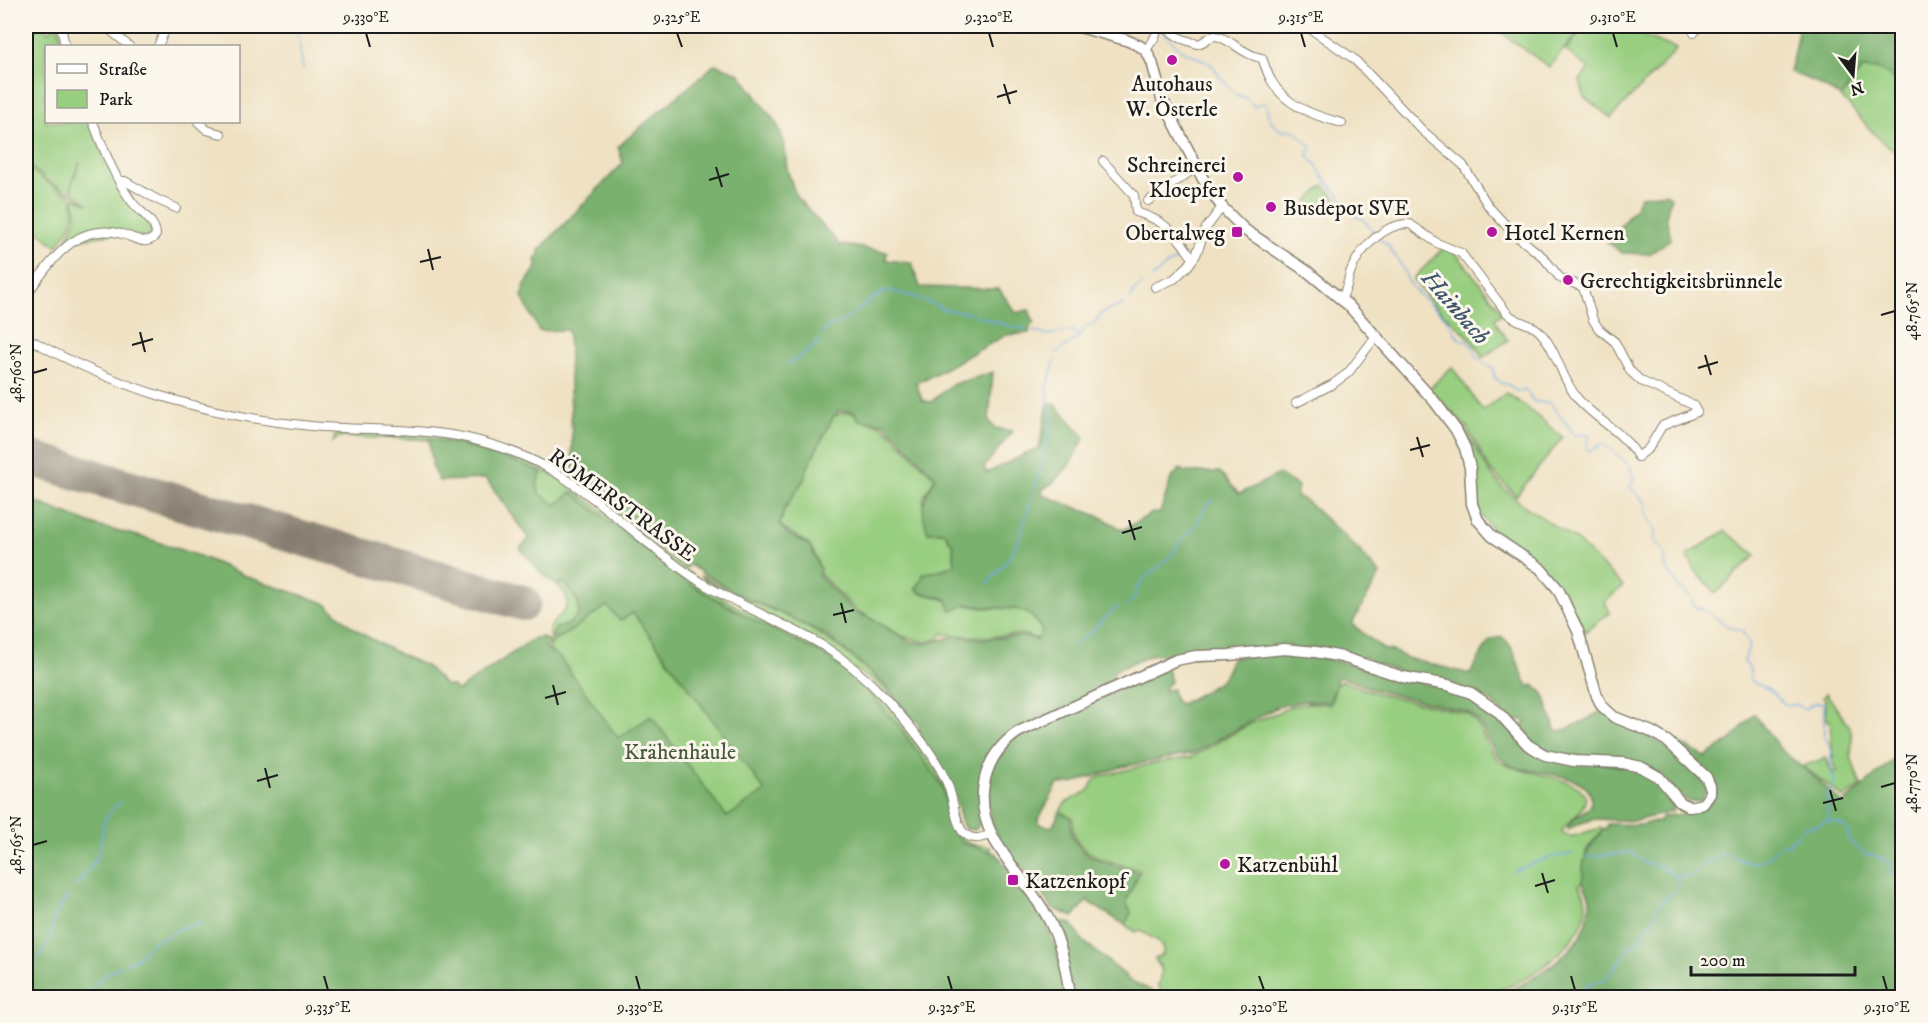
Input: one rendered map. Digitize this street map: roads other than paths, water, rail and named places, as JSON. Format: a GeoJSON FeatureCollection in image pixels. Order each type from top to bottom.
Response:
{"type":"FeatureCollection","features":[{"type":"Feature","properties":{"kind":"main road"},"geometry":{"type":"LineString","coordinates":[[1070,998],[1063,958],[1054,930],[1042,908],[992,834],[983,803],[984,779],[988,766],[997,750],[1018,732],[1176,660],[1196,656],[1229,656],[1278,650],[1300,650],[1338,656],[1408,678],[1458,688],[1494,708],[1522,739],[1538,751],[1574,761],[1623,763],[1638,766],[1659,777],[1684,804],[1694,807],[1703,804],[1709,798],[1711,790],[1704,776],[1661,737],[1619,720],[1602,706],[1597,696],[1585,649],[1561,593],[1549,577],[1528,558],[1492,536],[1478,520],[1472,504],[1468,457],[1452,424],[1377,336],[1341,298],[1245,230],[1222,207],[1197,167],[1161,95],[1152,62],[1146,50],[1126,40],[1076,26]]}},
{"type":"Feature","properties":{"kind":"street"},"geometry":{"type":"LineString","coordinates":[[61,26],[65,45]]}},
{"type":"Feature","properties":{"kind":"street"},"geometry":{"type":"LineString","coordinates":[[105,26],[128,45]]}},
{"type":"Feature","properties":{"kind":"street"},"geometry":{"type":"LineString","coordinates":[[158,45],[167,26]]}},
{"type":"Feature","properties":{"kind":"street"},"geometry":{"type":"LineString","coordinates":[[1306,26],[1354,59],[1423,130],[1461,163],[1488,205],[1514,234],[1542,257],[1560,278],[1583,287],[1595,323],[1601,331],[1614,340],[1630,371],[1641,381],[1693,405],[1697,412],[1662,426],[1651,446],[1638,457],[1621,437],[1576,397],[1541,334],[1535,328],[1515,320],[1504,311],[1461,253],[1437,243],[1409,223],[1395,226],[1378,236],[1353,267],[1348,287],[1341,298]]}},
{"type":"Feature","properties":{"kind":"street"},"geometry":{"type":"LineString","coordinates":[[1146,50],[1159,27],[1197,44],[1213,36],[1220,37],[1250,56],[1262,58],[1274,84],[1295,105],[1308,112],[1342,123]]}},
{"type":"Feature","properties":{"kind":"street"},"geometry":{"type":"LineString","coordinates":[[26,295],[62,250],[82,237],[104,232],[120,233],[144,242],[155,238],[154,226],[138,209],[119,181],[97,123]]}},
{"type":"Feature","properties":{"kind":"street"},"geometry":{"type":"LineString","coordinates":[[199,123],[207,130],[221,134]]}},
{"type":"Feature","properties":{"kind":"street"},"geometry":{"type":"LineString","coordinates":[[1103,161],[1134,195],[1136,212],[1151,216],[1161,222],[1194,258]]}},
{"type":"Feature","properties":{"kind":"street"},"geometry":{"type":"LineString","coordinates":[[1148,201],[1197,167]]}},
{"type":"Feature","properties":{"kind":"street"},"geometry":{"type":"LineString","coordinates":[[119,181],[125,181],[176,208]]}},
{"type":"Feature","properties":{"kind":"street"},"geometry":{"type":"LineString","coordinates":[[1155,287],[1178,277],[1194,258],[1206,228],[1222,207]]}},
{"type":"Feature","properties":{"kind":"street"},"geometry":{"type":"LineString","coordinates":[[1296,403],[1330,386],[1345,375],[1377,336]]}},
{"type":"Feature","properties":{"kind":"street","name":"RÖMERSTRASSE"},"geometry":{"type":"LineString","coordinates":[[26,337],[66,358],[123,383],[210,409],[309,426],[455,436],[492,445],[538,463],[579,489],[693,577],[816,642],[855,669],[890,704],[936,763],[948,786],[962,831],[973,838],[982,838],[992,834]]}},
{"type":"Feature","properties":{"kind":"waterway"},"geometry":{"type":"LineString","coordinates":[[297,26],[303,69]]}},
{"type":"Feature","properties":{"kind":"waterway","name":"Hainbach"},"geometry":{"type":"LineString","coordinates":[[1143,26],[1153,29]]}},
{"type":"Feature","properties":{"kind":"waterway","name":"Hainbach"},"geometry":{"type":"LineString","coordinates":[[1161,30],[1180,49],[1211,64],[1237,95],[1246,98],[1255,107],[1261,103],[1266,104],[1269,116],[1276,126],[1283,131],[1296,132],[1312,146],[1308,155],[1323,177],[1354,215],[1363,219],[1375,234]]}},
{"type":"Feature","properties":{"kind":"waterway","name":"Hainbach"},"geometry":{"type":"LineString","coordinates":[[1380,240],[1387,244],[1418,294],[1446,318],[1460,340],[1466,340],[1473,347],[1477,358],[1493,368],[1494,376],[1501,383],[1509,385],[1516,391],[1527,391],[1534,402],[1550,403],[1575,435],[1589,434],[1586,446],[1589,451],[1603,444],[1627,463]]}},
{"type":"Feature","properties":{"kind":"waterway"},"geometry":{"type":"LineString","coordinates":[[1152,278],[1172,262],[1187,258]]}},
{"type":"Feature","properties":{"kind":"waterway"},"geometry":{"type":"LineString","coordinates":[[1131,299],[1134,291],[1142,284]]}},
{"type":"Feature","properties":{"kind":"waterway"},"geometry":{"type":"LineString","coordinates":[[821,335],[827,328],[841,322],[884,292],[891,291],[915,297],[947,310],[969,313]]}},
{"type":"Feature","properties":{"kind":"waterway"},"geometry":{"type":"LineString","coordinates":[[1056,353],[1075,340],[1088,325],[1093,325],[1102,313],[1124,304]]}},
{"type":"Feature","properties":{"kind":"waterway"},"geometry":{"type":"LineString","coordinates":[[975,315],[1012,327],[1027,329]]}},
{"type":"Feature","properties":{"kind":"waterway"},"geometry":{"type":"LineString","coordinates":[[1033,331],[1046,335],[1073,331],[1077,335]]}},
{"type":"Feature","properties":{"kind":"waterway"},"geometry":{"type":"LineString","coordinates":[[787,364],[809,351],[819,340]]}},
{"type":"Feature","properties":{"kind":"waterway"},"geometry":{"type":"LineString","coordinates":[[1035,488],[1052,423],[1047,388],[1055,360]]}},
{"type":"Feature","properties":{"kind":"waterway","name":"Hainbach"},"geometry":{"type":"LineString","coordinates":[[1630,466],[1634,478],[1630,487],[1646,503],[1647,515],[1656,533],[1654,540],[1664,552],[1665,566],[1678,586],[1690,596],[1694,606],[1729,627],[1743,631],[1750,643],[1744,661],[1750,669],[1750,681],[1768,689],[1788,705],[1796,704],[1804,709],[1814,703],[1824,703],[1824,734],[1832,751],[1830,763],[1835,781],[1827,798],[1828,821]]}},
{"type":"Feature","properties":{"kind":"waterway"},"geometry":{"type":"LineString","coordinates":[[987,584],[1006,562],[1018,542],[1033,492]]}},
{"type":"Feature","properties":{"kind":"waterway"},"geometry":{"type":"LineString","coordinates":[[1125,606],[1134,599],[1143,580],[1173,554],[1179,542],[1196,525],[1206,506],[1214,500]]}},
{"type":"Feature","properties":{"kind":"waterway"},"geometry":{"type":"LineString","coordinates":[[1074,645],[1093,631],[1118,606]]}},
{"type":"Feature","properties":{"kind":"waterway"},"geometry":{"type":"LineString","coordinates":[[75,887],[97,857],[103,825],[108,814],[121,802]]}},
{"type":"Feature","properties":{"kind":"waterway"},"geometry":{"type":"LineString","coordinates":[[1515,998],[1580,991],[1594,982],[1605,981],[1629,946],[1638,942],[1657,912],[1659,904],[1678,889],[1678,877],[1691,876],[1721,853],[1754,864],[1771,855],[1782,843],[1789,846],[1790,841],[1797,838],[1798,832],[1804,827],[1828,821]]}},
{"type":"Feature","properties":{"kind":"waterway"},"geometry":{"type":"LineString","coordinates":[[1829,821],[1843,825],[1849,834],[1848,840],[1866,855],[1871,854],[1890,863],[1892,868],[1887,873],[1902,876]]}},
{"type":"Feature","properties":{"kind":"waterway"},"geometry":{"type":"LineString","coordinates":[[1586,857],[1632,852],[1644,863],[1658,866],[1676,877]]}},
{"type":"Feature","properties":{"kind":"waterway"},"geometry":{"type":"LineString","coordinates":[[1514,871],[1550,857],[1573,854]]}},
{"type":"Feature","properties":{"kind":"waterway"},"geometry":{"type":"LineString","coordinates":[[39,958],[51,936],[53,919],[68,895]]}},
{"type":"Feature","properties":{"kind":"waterway"},"geometry":{"type":"LineString","coordinates":[[126,963],[138,957],[154,941],[168,937],[179,929],[202,923]]}},
{"type":"Feature","properties":{"kind":"waterway"},"geometry":{"type":"LineString","coordinates":[[93,986],[108,973],[121,966]]}},
{"type":"Feature","properties":{"kind":"waterway"},"geometry":{"type":"LineString","coordinates":[[26,974],[36,967]]}},
{"type":"Feature","properties":{"kind":"waterway"},"geometry":{"type":"LineString","coordinates":[[80,998],[89,990]]}},
{"type":"Feature","properties":{"kind":"place","name":"Autohaus W. Österle"},"geometry":{"type":"Point","coordinates":[1172,60]}},
{"type":"Feature","properties":{"kind":"place","name":"Schreinerei Kloepfer"},"geometry":{"type":"Point","coordinates":[1238,177]}},
{"type":"Feature","properties":{"kind":"place","name":"Busdepot SVE"},"geometry":{"type":"Point","coordinates":[1271,207]}},
{"type":"Feature","properties":{"kind":"place","name":"Obertalweg"},"geometry":{"type":"Point","coordinates":[1237,232]}},
{"type":"Feature","properties":{"kind":"place","name":"Hotel Kernen"},"geometry":{"type":"Point","coordinates":[1492,232]}},
{"type":"Feature","properties":{"kind":"place","name":"Gerechtigkeitsbrünnele"},"geometry":{"type":"Point","coordinates":[1568,280]}},
{"type":"Feature","properties":{"kind":"place","name":"Katzenbühl"},"geometry":{"type":"Point","coordinates":[1225,864]}},
{"type":"Feature","properties":{"kind":"place","name":"Katzenkopf"},"geometry":{"type":"Point","coordinates":[1013,880]}},
{"type":"Feature","properties":{"kind":"park label","name":"Krähenhäule"},"geometry":{"type":"Point","coordinates":[680,751]}}]}
